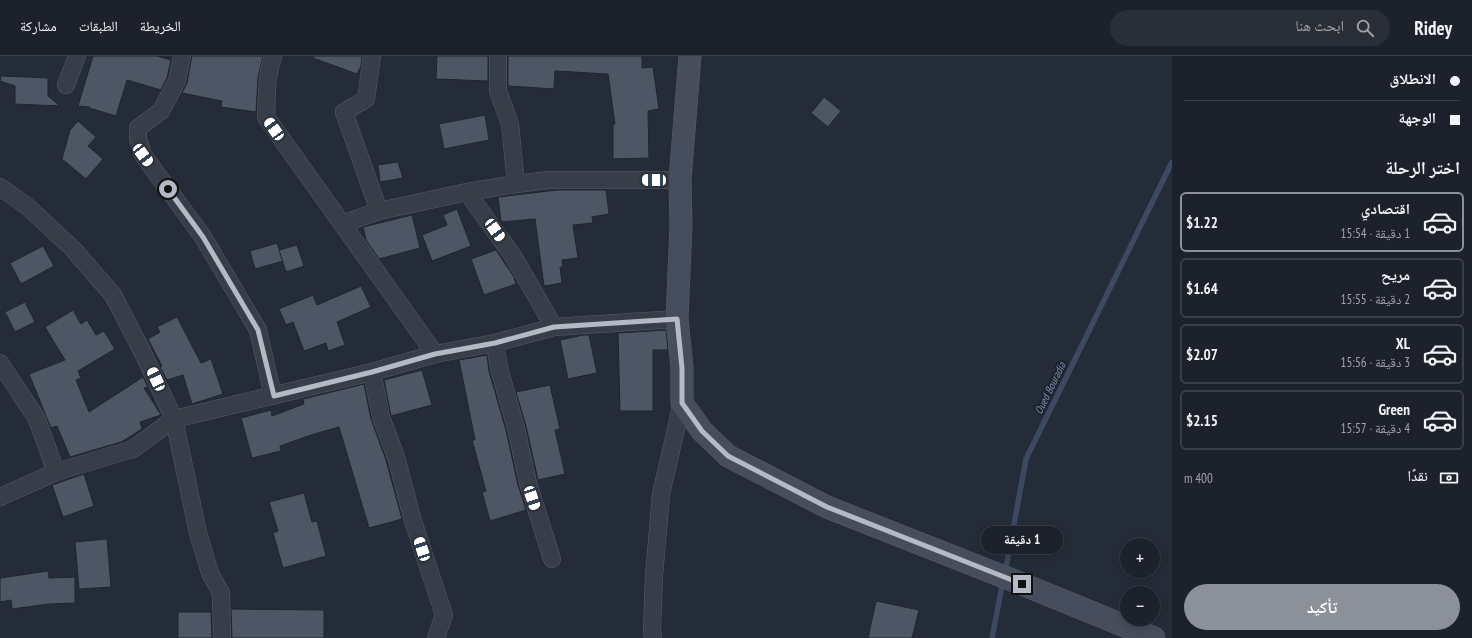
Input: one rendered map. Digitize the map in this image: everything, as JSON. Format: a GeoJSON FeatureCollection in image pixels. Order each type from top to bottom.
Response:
{"type":"FeatureCollection","features":[{"type":"Feature","properties":{"kind":"main road"},"geometry":{"type":"LineString","coordinates":[[690,56],[680,180],[681,226],[677,319],[682,368],[682,403],[702,431],[728,456],[827,507],[1154,638]]}},
{"type":"Feature","properties":{"kind":"street"},"geometry":{"type":"LineString","coordinates":[[66,85],[77,56]]}},
{"type":"Feature","properties":{"kind":"street"},"geometry":{"type":"LineString","coordinates":[[182,56],[177,81],[161,111],[138,128],[138,139],[143,155],[203,237],[258,330],[274,396]]}},
{"type":"Feature","properties":{"kind":"street"},"geometry":{"type":"LineString","coordinates":[[273,56],[268,70],[266,117],[435,354]]}},
{"type":"Feature","properties":{"kind":"street"},"geometry":{"type":"LineString","coordinates":[[372,56],[366,99],[344,112],[379,211]]}},
{"type":"Feature","properties":{"kind":"street"},"geometry":{"type":"LineString","coordinates":[[498,56],[498,91],[510,124],[516,184]]}},
{"type":"Feature","properties":{"kind":"street"},"geometry":{"type":"LineString","coordinates":[[342,224],[379,211],[467,192],[516,184],[557,180],[680,180]]}},
{"type":"Feature","properties":{"kind":"street"},"geometry":{"type":"LineString","coordinates":[[0,186],[28,207],[73,248],[113,295],[143,353],[174,419],[198,532],[210,572],[221,593],[222,638]]}},
{"type":"Feature","properties":{"kind":"street"},"geometry":{"type":"LineString","coordinates":[[467,192],[513,256],[554,327]]}},
{"type":"Feature","properties":{"kind":"street"},"geometry":{"type":"LineString","coordinates":[[0,497],[56,472],[133,449],[174,419],[372,372],[435,354],[495,343],[554,327],[677,319]]}},
{"type":"Feature","properties":{"kind":"street"},"geometry":{"type":"LineString","coordinates":[[495,343],[528,483],[552,559]]}},
{"type":"Feature","properties":{"kind":"street"},"geometry":{"type":"LineString","coordinates":[[0,363],[37,419],[56,472]]}},
{"type":"Feature","properties":{"kind":"street"},"geometry":{"type":"LineString","coordinates":[[372,372],[381,417],[396,457],[414,522],[444,615],[436,638]]}},
{"type":"Feature","properties":{"kind":"street"},"geometry":{"type":"LineString","coordinates":[[654,638],[652,629],[654,576],[661,494],[682,403]]}},
{"type":"Feature","properties":{"kind":"building"},"geometry":{"type":"Polygon","coordinates":[[[93,56],[157,56],[171,60],[167,78],[161,90],[127,80],[116,116],[89,108],[90,107],[78,106],[93,56]]]}},
{"type":"Feature","properties":{"kind":"building"},"geometry":{"type":"Polygon","coordinates":[[[192,56],[263,56],[258,78],[256,112],[221,107],[222,101],[182,93],[187,83],[192,56]]]}},
{"type":"Feature","properties":{"kind":"building"},"geometry":{"type":"Polygon","coordinates":[[[313,56],[362,56],[361,66],[357,74],[313,58],[313,56]]]}},
{"type":"Feature","properties":{"kind":"building"},"geometry":{"type":"Polygon","coordinates":[[[437,56],[488,56],[488,81],[436,79],[437,56]]]}},
{"type":"Feature","properties":{"kind":"building"},"geometry":{"type":"Polygon","coordinates":[[[508,56],[642,56],[642,68],[653,67],[659,109],[648,111],[649,158],[613,159],[613,124],[615,124],[608,74],[555,71],[554,89],[508,86],[508,56]]]}},
{"type":"Feature","properties":{"kind":"building"},"geometry":{"type":"Polygon","coordinates":[[[1,76],[48,78],[48,96],[60,106],[15,104],[15,86],[0,81],[1,76]]]}},
{"type":"Feature","properties":{"kind":"building"},"geometry":{"type":"Polygon","coordinates":[[[824,97],[841,111],[828,127],[811,113],[824,97]]]}},
{"type":"Feature","properties":{"kind":"building"},"geometry":{"type":"Polygon","coordinates":[[[485,115],[489,140],[444,149],[439,124],[485,115]]]}},
{"type":"Feature","properties":{"kind":"building"},"geometry":{"type":"Polygon","coordinates":[[[78,121],[96,137],[88,146],[103,159],[86,179],[62,159],[70,130],[78,121]]]}},
{"type":"Feature","properties":{"kind":"building"},"geometry":{"type":"Polygon","coordinates":[[[398,162],[403,178],[380,182],[378,165],[398,162]]]}},
{"type":"Feature","properties":{"kind":"building"},"geometry":{"type":"Polygon","coordinates":[[[557,190],[606,190],[609,214],[592,217],[593,223],[573,225],[578,258],[562,260],[563,267],[560,267],[562,283],[544,286],[535,219],[501,222],[498,197],[557,190]]]}},
{"type":"Feature","properties":{"kind":"building"},"geometry":{"type":"Polygon","coordinates":[[[457,209],[471,246],[432,261],[422,235],[447,225],[443,215],[457,209]]]}},
{"type":"Feature","properties":{"kind":"building"},"geometry":{"type":"Polygon","coordinates":[[[412,215],[420,248],[379,259],[366,240],[363,227],[412,215]]]}},
{"type":"Feature","properties":{"kind":"building"},"geometry":{"type":"Polygon","coordinates":[[[277,243],[283,261],[255,269],[250,251],[277,243]]]}},
{"type":"Feature","properties":{"kind":"building"},"geometry":{"type":"Polygon","coordinates":[[[297,245],[304,266],[286,272],[279,250],[297,245]]]}},
{"type":"Feature","properties":{"kind":"building"},"geometry":{"type":"Polygon","coordinates":[[[43,246],[54,266],[21,284],[10,263],[43,246]]]}},
{"type":"Feature","properties":{"kind":"building"},"geometry":{"type":"Polygon","coordinates":[[[496,250],[514,277],[516,284],[484,295],[471,259],[496,250]]]}},
{"type":"Feature","properties":{"kind":"building"},"geometry":{"type":"Polygon","coordinates":[[[361,286],[371,307],[337,322],[345,345],[328,351],[326,343],[304,351],[293,322],[286,325],[279,309],[313,295],[317,305],[361,286]]]}},
{"type":"Feature","properties":{"kind":"building"},"geometry":{"type":"Polygon","coordinates":[[[25,302],[35,322],[15,332],[5,312],[25,302]]]}},
{"type":"Feature","properties":{"kind":"building"},"geometry":{"type":"Polygon","coordinates":[[[73,310],[81,324],[87,320],[96,335],[104,331],[115,349],[78,371],[81,378],[76,380],[89,412],[143,377],[148,387],[144,388],[161,415],[140,422],[142,429],[121,442],[70,457],[57,426],[51,428],[29,374],[65,360],[45,327],[73,310]]]}},
{"type":"Feature","properties":{"kind":"building"},"geometry":{"type":"Polygon","coordinates":[[[177,317],[201,363],[211,359],[223,394],[192,404],[183,375],[167,380],[160,367],[162,366],[148,339],[160,332],[157,327],[177,317]]]}},
{"type":"Feature","properties":{"kind":"building"},"geometry":{"type":"Polygon","coordinates":[[[666,330],[668,350],[653,350],[653,411],[620,411],[618,333],[666,330]]]}},
{"type":"Feature","properties":{"kind":"building"},"geometry":{"type":"Polygon","coordinates":[[[589,335],[597,373],[568,379],[560,340],[589,335]]]}},
{"type":"Feature","properties":{"kind":"building"},"geometry":{"type":"Polygon","coordinates":[[[487,355],[489,371],[506,430],[518,485],[526,510],[490,521],[482,492],[486,491],[472,440],[475,440],[459,360],[487,355]]]}},
{"type":"Feature","properties":{"kind":"building"},"geometry":{"type":"Polygon","coordinates":[[[422,370],[432,405],[391,416],[384,380],[422,370]]]}},
{"type":"Feature","properties":{"kind":"building"},"geometry":{"type":"Polygon","coordinates":[[[364,384],[371,419],[386,460],[402,519],[369,528],[339,427],[280,446],[281,451],[252,458],[241,418],[271,410],[272,416],[304,404],[303,399],[364,384]]]}},
{"type":"Feature","properties":{"kind":"building"},"geometry":{"type":"Polygon","coordinates":[[[550,385],[560,429],[555,430],[565,474],[538,480],[526,426],[516,392],[550,385]]]}},
{"type":"Feature","properties":{"kind":"building"},"geometry":{"type":"Polygon","coordinates":[[[84,474],[94,506],[63,517],[52,485],[84,474]]]}},
{"type":"Feature","properties":{"kind":"building"},"geometry":{"type":"Polygon","coordinates":[[[304,493],[312,522],[317,521],[326,556],[283,568],[273,533],[278,531],[269,502],[304,493]]]}},
{"type":"Feature","properties":{"kind":"building"},"geometry":{"type":"Polygon","coordinates":[[[107,539],[111,587],[79,589],[75,542],[107,539]]]}},
{"type":"Feature","properties":{"kind":"building"},"geometry":{"type":"Polygon","coordinates":[[[48,571],[49,578],[75,577],[75,603],[49,604],[12,609],[11,600],[0,602],[0,578],[48,571]]]}},
{"type":"Feature","properties":{"kind":"building"},"geometry":{"type":"Polygon","coordinates":[[[876,601],[919,610],[912,638],[868,638],[876,601]]]}},
{"type":"Feature","properties":{"kind":"building"},"geometry":{"type":"Polygon","coordinates":[[[231,609],[324,610],[324,638],[232,638],[231,609]]]}},
{"type":"Feature","properties":{"kind":"building"},"geometry":{"type":"Polygon","coordinates":[[[178,612],[211,612],[212,638],[178,638],[178,612]]]}},
{"type":"Feature","properties":{"kind":"waterway","name":"Oued Bouradia"},"geometry":{"type":"LineString","coordinates":[[1005,573],[1026,459],[1172,162]]}},
{"type":"Feature","properties":{"kind":"waterway","name":"Oued Bouradia"},"geometry":{"type":"LineString","coordinates":[[992,638],[1003,581]]}},
{"type":"Feature","properties":{"kind":"route"},"geometry":{"type":"LineString","coordinates":[[168,189],[203,237],[258,330],[274,396],[372,372],[435,354],[495,343],[554,327],[677,319],[682,368],[682,403],[702,431],[728,456],[827,507],[1022,584]]}}]}
